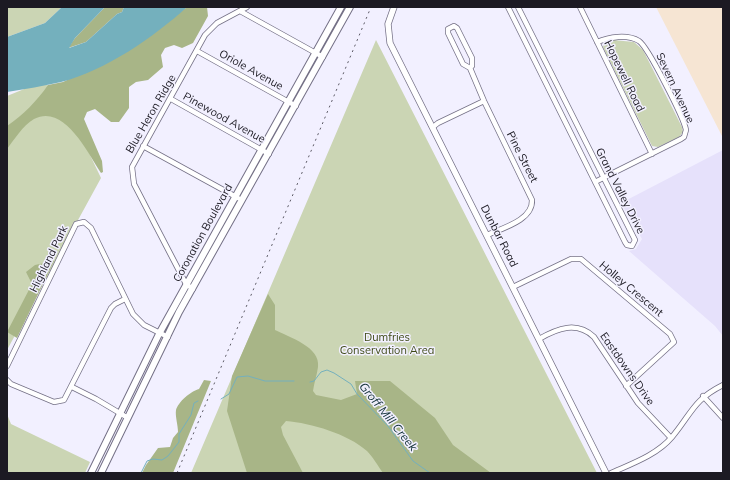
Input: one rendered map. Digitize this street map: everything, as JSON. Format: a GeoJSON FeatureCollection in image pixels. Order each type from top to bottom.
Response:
{"type":"FeatureCollection","features":[{"type":"Feature","properties":{"kind":"main road","name":"Coronation Boulevard"},"geometry":{"type":"LineString","coordinates":[[91,473],[119,413],[159,334],[341,7]]}},
{"type":"Feature","properties":{"kind":"main road","name":"Coronation Boulevard"},"geometry":{"type":"LineString","coordinates":[[101,473],[193,289],[350,7]]}},
{"type":"Feature","properties":{"kind":"main road"},"geometry":{"type":"LineString","coordinates":[[217,228],[225,232]]}},
{"type":"Feature","properties":{"kind":"street","name":"Blue Heron Ridge"},"geometry":{"type":"LineString","coordinates":[[193,289],[186,284],[134,184],[132,167],[197,51],[213,26],[247,7]]}},
{"type":"Feature","properties":{"kind":"street","name":"Dunbar Road"},"geometry":{"type":"LineString","coordinates":[[394,7],[388,24],[390,43],[606,473]]}},
{"type":"Feature","properties":{"kind":"street","name":"Grand Valley Drive"},"geometry":{"type":"LineString","coordinates":[[508,7],[625,242],[627,245],[632,246],[635,240],[518,7]]}},
{"type":"Feature","properties":{"kind":"street","name":"Hopewell Road"},"geometry":{"type":"LineString","coordinates":[[580,7],[652,154]]}},
{"type":"Feature","properties":{"kind":"street"},"geometry":{"type":"LineString","coordinates":[[240,10],[323,57]]}},
{"type":"Feature","properties":{"kind":"street"},"geometry":{"type":"LineString","coordinates":[[514,21],[523,17]]}},
{"type":"Feature","properties":{"kind":"street","name":"Pine Street"},"geometry":{"type":"LineString","coordinates":[[470,68],[472,66],[472,58],[457,28],[450,27],[448,33],[463,64],[470,68],[484,101],[532,200],[530,211],[525,217],[487,235]]}},
{"type":"Feature","properties":{"kind":"street","name":"Severn Avenue"},"geometry":{"type":"LineString","coordinates":[[595,182],[684,137],[686,130],[684,123],[643,45],[629,38],[611,37],[597,42]]}},
{"type":"Feature","properties":{"kind":"street","name":"Oriole Avenue"},"geometry":{"type":"LineString","coordinates":[[197,51],[296,106]]}},
{"type":"Feature","properties":{"kind":"street"},"geometry":{"type":"LineString","coordinates":[[541,74],[550,70]]}},
{"type":"Feature","properties":{"kind":"street","name":"Pinewood Avenue"},"geometry":{"type":"LineString","coordinates":[[171,99],[269,154]]}},
{"type":"Feature","properties":{"kind":"street"},"geometry":{"type":"LineString","coordinates":[[433,127],[438,123],[484,101]]}},
{"type":"Feature","properties":{"kind":"street"},"geometry":{"type":"LineString","coordinates":[[567,128],[576,123]]}},
{"type":"Feature","properties":{"kind":"street"},"geometry":{"type":"LineString","coordinates":[[143,146],[243,201]]}},
{"type":"Feature","properties":{"kind":"street"},"geometry":{"type":"LineString","coordinates":[[610,213],[619,208]]}},
{"type":"Feature","properties":{"kind":"street","name":"Highland Park"},"geometry":{"type":"LineString","coordinates":[[7,366],[76,224],[84,222],[91,228],[125,299],[138,320],[159,334],[168,337]]}},
{"type":"Feature","properties":{"kind":"street","name":"Holley Crescent"},"geometry":{"type":"LineString","coordinates":[[513,287],[570,259],[581,259],[670,334],[674,342],[626,386]]}},
{"type":"Feature","properties":{"kind":"street"},"geometry":{"type":"LineString","coordinates":[[7,380],[11,384],[54,402],[64,400],[72,387],[111,308],[115,304],[125,299]]}},
{"type":"Feature","properties":{"kind":"street","name":"Eastdowns Drive"},"geometry":{"type":"LineString","coordinates":[[539,339],[560,329],[568,327],[576,327],[588,331],[594,337],[638,404],[671,438]]}},
{"type":"Feature","properties":{"kind":"street"},"geometry":{"type":"LineString","coordinates":[[610,473],[657,450],[671,438],[703,396],[723,384]]}},
{"type":"Feature","properties":{"kind":"street"},"geometry":{"type":"LineString","coordinates":[[72,387],[128,418]]}},
{"type":"Feature","properties":{"kind":"street"},"geometry":{"type":"LineString","coordinates":[[703,396],[723,418]]}},
{"type":"Feature","properties":{"kind":"shaded area"},"geometry":{"type":"Polygon","coordinates":[[[656,7],[723,7],[723,138],[656,7]]]}},
{"type":"Feature","properties":{"kind":"shaded area"},"geometry":{"type":"Polygon","coordinates":[[[723,150],[723,336],[715,326],[629,251],[636,249],[642,239],[621,203],[723,150]]]}},
{"type":"Feature","properties":{"kind":"green space"},"geometry":{"type":"Polygon","coordinates":[[[7,7],[62,7],[45,23],[7,37],[7,7]]]}},
{"type":"Feature","properties":{"kind":"green space"},"geometry":{"type":"Polygon","coordinates":[[[105,7],[124,7],[122,12],[117,14],[86,42],[68,48],[75,38],[105,7]]]}},
{"type":"Feature","properties":{"kind":"green space"},"geometry":{"type":"Polygon","coordinates":[[[187,7],[207,7],[208,16],[193,43],[182,48],[174,45],[165,48],[161,55],[163,67],[148,80],[136,82],[129,87],[129,108],[119,122],[111,122],[95,109],[87,112],[84,119],[102,161],[103,172],[101,173],[74,132],[55,118],[45,116],[34,119],[22,129],[7,149],[7,126],[19,117],[39,97],[48,85],[63,82],[129,50],[187,7]]]}},
{"type":"Feature","properties":{"kind":"green space","name":"Dumfries Conservation Area"},"geometry":{"type":"Polygon","coordinates":[[[376,40],[597,473],[191,473],[376,40]]]}},
{"type":"Feature","properties":{"kind":"green space"},"geometry":{"type":"Polygon","coordinates":[[[613,40],[634,42],[643,50],[682,127],[683,132],[679,137],[658,147],[652,146],[603,47],[605,42],[613,40]]]}},
{"type":"Feature","properties":{"kind":"green space"},"geometry":{"type":"Polygon","coordinates":[[[39,83],[58,88],[101,178],[7,350],[7,96],[39,83]]]}},
{"type":"Feature","properties":{"kind":"green space"},"geometry":{"type":"Polygon","coordinates":[[[54,261],[17,338],[7,332],[32,284],[26,272],[35,265],[54,261]]]}},
{"type":"Feature","properties":{"kind":"green space"},"geometry":{"type":"Polygon","coordinates":[[[268,294],[275,305],[275,330],[309,348],[318,360],[313,391],[316,395],[341,400],[357,394],[355,381],[390,381],[435,418],[453,445],[491,473],[383,473],[367,451],[350,439],[329,430],[307,424],[286,421],[281,427],[283,435],[303,473],[247,473],[227,411],[232,376],[268,294]]]}},
{"type":"Feature","properties":{"kind":"green space"},"geometry":{"type":"Polygon","coordinates":[[[204,380],[211,381],[173,473],[142,473],[158,448],[170,447],[173,438],[178,432],[177,407],[185,397],[199,389],[204,380]]]}},
{"type":"Feature","properties":{"kind":"green space"},"geometry":{"type":"Polygon","coordinates":[[[7,414],[11,424],[90,462],[85,473],[7,473],[7,414]]]}},
{"type":"Feature","properties":{"kind":"water"},"geometry":{"type":"Polygon","coordinates":[[[62,7],[105,7],[75,38],[69,48],[86,42],[117,14],[122,12],[124,7],[187,7],[160,30],[128,52],[95,70],[61,82],[7,92],[7,37],[45,23],[62,7]]]}},
{"type":"Feature","properties":{"kind":"waterway","name":"Groff Mill Creek"},"geometry":{"type":"LineString","coordinates":[[310,382],[314,381],[321,372],[327,370],[351,384],[357,394],[388,426],[413,461],[430,473]]}},
{"type":"Feature","properties":{"kind":"waterway","name":"Groff Mill Creek"},"geometry":{"type":"LineString","coordinates":[[221,399],[229,394],[237,377],[248,376],[265,381],[294,381]]}},
{"type":"Feature","properties":{"kind":"waterway","name":"Groff Mill Creek"},"geometry":{"type":"LineString","coordinates":[[141,473],[147,461],[153,459],[162,460],[168,456],[179,442],[179,434],[191,415],[194,403],[198,401]]}},
{"type":"Feature","properties":{"kind":"railway"},"geometry":{"type":"LineString","coordinates":[[177,473],[371,7]]}}]}
